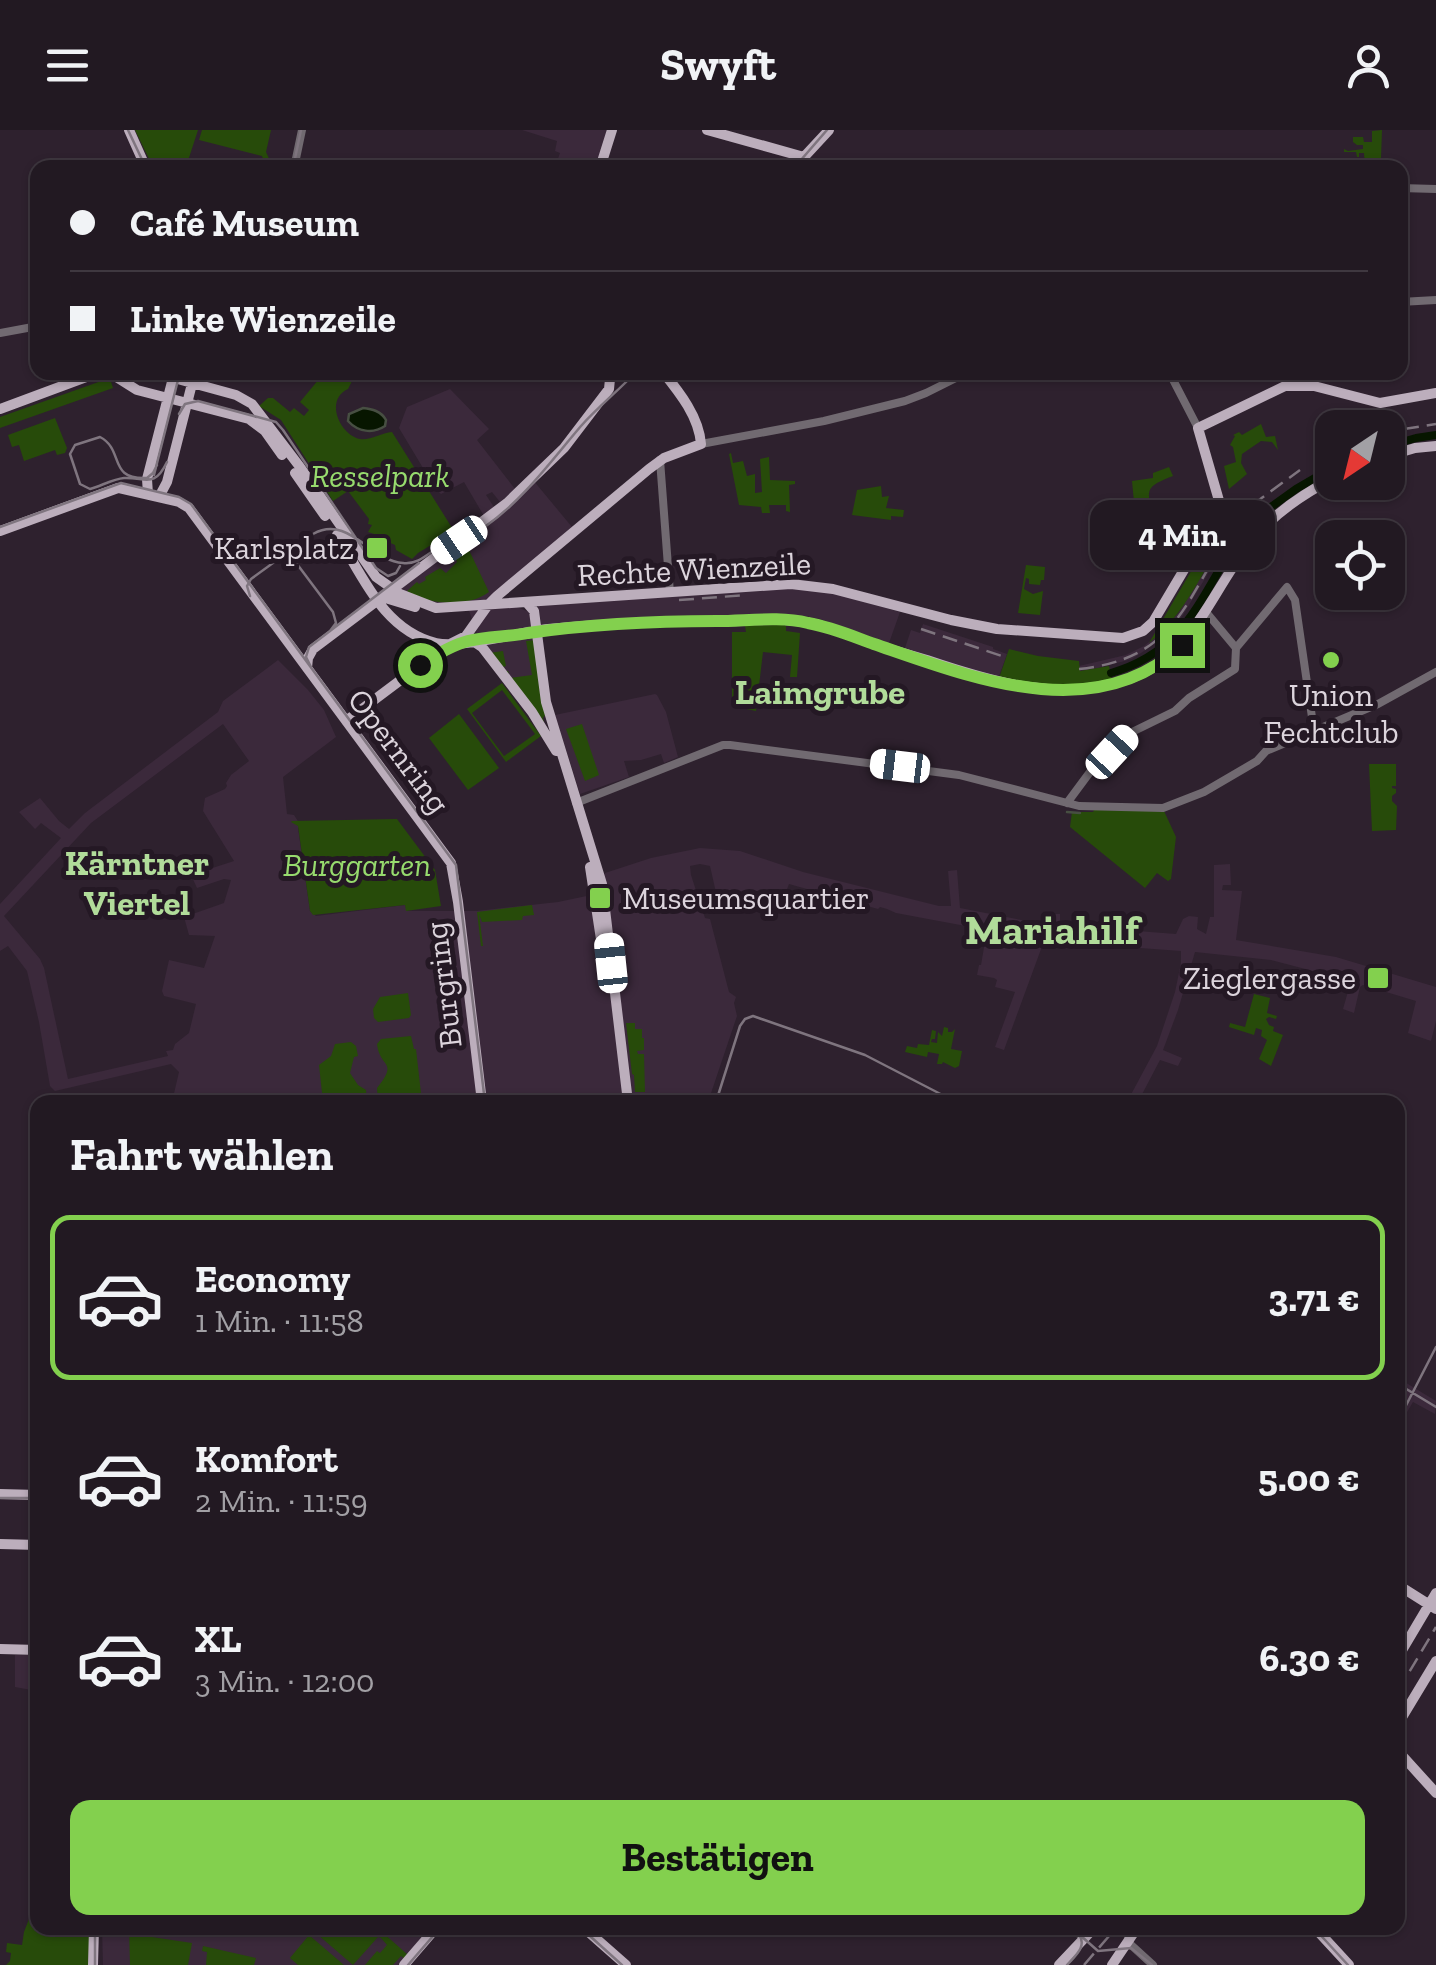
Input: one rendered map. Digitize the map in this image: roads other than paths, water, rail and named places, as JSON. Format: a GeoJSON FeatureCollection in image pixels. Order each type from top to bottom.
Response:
{"type":"FeatureCollection","features":[{"type":"Feature","properties":{"kind":"main road"},"geometry":{"type":"LineString","coordinates":[[129,130],[144,160]]}},
{"type":"Feature","properties":{"kind":"main road"},"geometry":{"type":"LineString","coordinates":[[606,160],[615,130]]}},
{"type":"Feature","properties":{"kind":"main road"},"geometry":{"type":"LineString","coordinates":[[707,130],[798,160]]}},
{"type":"Feature","properties":{"kind":"main road"},"geometry":{"type":"LineString","coordinates":[[802,160],[828,130]]}},
{"type":"Feature","properties":{"kind":"main road"},"geometry":{"type":"LineString","coordinates":[[0,409],[79,380]]}},
{"type":"Feature","properties":{"kind":"main road"},"geometry":{"type":"LineString","coordinates":[[120,380],[131,388],[257,424],[384,595]]}},
{"type":"Feature","properties":{"kind":"main road"},"geometry":{"type":"LineString","coordinates":[[154,496],[147,478],[173,380]]}},
{"type":"Feature","properties":{"kind":"main road"},"geometry":{"type":"LineString","coordinates":[[154,496],[168,482],[193,380]]}},
{"type":"Feature","properties":{"kind":"main road"},"geometry":{"type":"LineString","coordinates":[[199,380],[252,404],[368,568],[384,595],[388,615],[433,642],[450,644],[538,631],[672,620],[794,620],[1026,688],[1062,690],[1110,684],[1149,670],[1182,645],[1247,542],[1287,506],[1315,489]]}},
{"type":"Feature","properties":{"kind":"main road"},"geometry":{"type":"LineString","coordinates":[[384,595],[484,522],[534,477],[592,413],[609,388],[610,380]]}},
{"type":"Feature","properties":{"kind":"main road"},"geometry":{"type":"LineString","coordinates":[[346,722],[436,651],[468,634],[497,596],[660,460],[701,444],[689,407],[668,380]]}},
{"type":"Feature","properties":{"kind":"main road"},"geometry":{"type":"LineString","coordinates":[[1224,515],[1198,428],[1280,388],[1314,386],[1380,403],[1436,393]]}},
{"type":"Feature","properties":{"kind":"main road"},"geometry":{"type":"LineString","coordinates":[[1405,451],[1436,446]]}},
{"type":"Feature","properties":{"kind":"main road"},"geometry":{"type":"LineString","coordinates":[[0,530],[110,490],[125,488],[154,496]]}},
{"type":"Feature","properties":{"kind":"main road","name":"Opernring"},"geometry":{"type":"LineString","coordinates":[[154,496],[189,508],[451,863]]}},
{"type":"Feature","properties":{"kind":"main road","name":"Rechte Wienzeile"},"geometry":{"type":"LineString","coordinates":[[384,595],[436,608],[774,584],[811,585],[997,629],[1116,638],[1142,632],[1153,622],[1210,526],[1224,515]]}},
{"type":"Feature","properties":{"kind":"main road","name":"Opernring"},"geometry":{"type":"LineString","coordinates":[[308,670],[313,649],[384,595]]}},
{"type":"Feature","properties":{"kind":"main road"},"geometry":{"type":"LineString","coordinates":[[497,596],[508,604]]}},
{"type":"Feature","properties":{"kind":"main road"},"geometry":{"type":"LineString","coordinates":[[526,602],[534,611],[546,702],[598,885],[623,1095]]}},
{"type":"Feature","properties":{"kind":"main road"},"geometry":{"type":"LineString","coordinates":[[426,661],[469,641]]}},
{"type":"Feature","properties":{"kind":"main road"},"geometry":{"type":"LineString","coordinates":[[469,641],[482,648],[543,727],[575,803]]}},
{"type":"Feature","properties":{"kind":"main road","name":"Burgring"},"geometry":{"type":"LineString","coordinates":[[451,863],[481,1095]]}},
{"type":"Feature","properties":{"kind":"main road"},"geometry":{"type":"LineString","coordinates":[[0,1494],[30,1495]]}},
{"type":"Feature","properties":{"kind":"main road"},"geometry":{"type":"LineString","coordinates":[[0,1544],[30,1545]]}},
{"type":"Feature","properties":{"kind":"main road"},"geometry":{"type":"LineString","coordinates":[[1405,1589],[1433,1607]]}},
{"type":"Feature","properties":{"kind":"main road"},"geometry":{"type":"LineString","coordinates":[[1405,1647],[1433,1607],[1436,1594]]}},
{"type":"Feature","properties":{"kind":"main road"},"geometry":{"type":"LineString","coordinates":[[0,1649],[30,1650]]}},
{"type":"Feature","properties":{"kind":"main road"},"geometry":{"type":"LineString","coordinates":[[1405,1713],[1436,1662]]}},
{"type":"Feature","properties":{"kind":"main road"},"geometry":{"type":"LineString","coordinates":[[1405,1759],[1436,1793]]}},
{"type":"Feature","properties":{"kind":"main road"},"geometry":{"type":"LineString","coordinates":[[96,1935],[96,1965]]}},
{"type":"Feature","properties":{"kind":"main road"},"geometry":{"type":"LineString","coordinates":[[407,1965],[434,1935]]}},
{"type":"Feature","properties":{"kind":"main road"},"geometry":{"type":"LineString","coordinates":[[582,1935],[616,1965]]}},
{"type":"Feature","properties":{"kind":"main road"},"geometry":{"type":"LineString","coordinates":[[592,1935],[626,1965]]}},
{"type":"Feature","properties":{"kind":"main road"},"geometry":{"type":"LineString","coordinates":[[1060,1965],[1087,1935]]}},
{"type":"Feature","properties":{"kind":"main road"},"geometry":{"type":"LineString","coordinates":[[1112,1965],[1127,1935]]}},
{"type":"Feature","properties":{"kind":"main road"},"geometry":{"type":"LineString","coordinates":[[1322,1935],[1349,1965]]}},
{"type":"Feature","properties":{"kind":"street"},"geometry":{"type":"LineString","coordinates":[[296,160],[302,130]]}},
{"type":"Feature","properties":{"kind":"street"},"geometry":{"type":"LineString","coordinates":[[1408,188],[1436,188]]}},
{"type":"Feature","properties":{"kind":"street"},"geometry":{"type":"LineString","coordinates":[[1408,302],[1436,300]]}},
{"type":"Feature","properties":{"kind":"street"},"geometry":{"type":"LineString","coordinates":[[0,333],[30,327]]}},
{"type":"Feature","properties":{"kind":"street"},"geometry":{"type":"LineString","coordinates":[[701,444],[905,401],[952,380]]}},
{"type":"Feature","properties":{"kind":"street"},"geometry":{"type":"LineString","coordinates":[[1173,380],[1198,428]]}},
{"type":"Feature","properties":{"kind":"street"},"geometry":{"type":"LineString","coordinates":[[1314,386],[1315,380]]}},
{"type":"Feature","properties":{"kind":"street"},"geometry":{"type":"LineString","coordinates":[[660,460],[670,592]]}},
{"type":"Feature","properties":{"kind":"street"},"geometry":{"type":"LineString","coordinates":[[1224,515],[1247,542]]}},
{"type":"Feature","properties":{"kind":"street"},"geometry":{"type":"LineString","coordinates":[[1067,802],[1128,734],[1176,711],[1189,698],[1235,669],[1236,648],[1287,587],[1297,611],[1314,731]]}},
{"type":"Feature","properties":{"kind":"street"},"geometry":{"type":"LineString","coordinates":[[1206,612],[1236,648]]}},
{"type":"Feature","properties":{"kind":"street"},"geometry":{"type":"LineString","coordinates":[[575,803],[730,745],[959,774],[1085,806],[1169,807],[1204,792],[1266,752],[1378,704],[1436,672]]}},
{"type":"Feature","properties":{"kind":"street"},"geometry":{"type":"LineString","coordinates":[[1081,1935],[1084,1938]]}},
{"type":"Feature","properties":{"kind":"street"},"geometry":{"type":"LineString","coordinates":[[1128,1935],[1153,1965]]}},
{"type":"Feature","properties":{"kind":"waterway"},"geometry":{"type":"LineString","coordinates":[[1405,441],[1436,435]]}},
{"type":"Feature","properties":{"kind":"waterway"},"geometry":{"type":"LineString","coordinates":[[1253,520],[1315,478]]}},
{"type":"Feature","properties":{"kind":"waterway"},"geometry":{"type":"LineString","coordinates":[[1111,673],[1136,664],[1173,638],[1236,542]]}},
{"type":"Feature","properties":{"kind":"waterway"},"geometry":{"type":"LineString","coordinates":[[1067,812],[1080,813]]}},
{"type":"Feature","properties":{"kind":"tram line"},"geometry":{"type":"LineString","coordinates":[[128,130],[142,160]]}},
{"type":"Feature","properties":{"kind":"tram line"},"geometry":{"type":"LineString","coordinates":[[295,160],[301,130]]}},
{"type":"Feature","properties":{"kind":"tram line"},"geometry":{"type":"LineString","coordinates":[[801,160],[827,130]]}},
{"type":"Feature","properties":{"kind":"tram line"},"geometry":{"type":"LineString","coordinates":[[154,475],[178,380]]}},
{"type":"Feature","properties":{"kind":"tram line"},"geometry":{"type":"LineString","coordinates":[[250,596],[247,586],[251,579],[313,534],[326,529],[349,534],[380,555],[403,563],[420,560],[444,544],[481,529],[525,492],[581,426],[628,380]]}},
{"type":"Feature","properties":{"kind":"tram line"},"geometry":{"type":"LineString","coordinates":[[179,414],[185,404],[198,401],[276,422],[376,568],[388,576],[400,566]]}},
{"type":"Feature","properties":{"kind":"tram line"},"geometry":{"type":"LineString","coordinates":[[157,465],[147,478],[126,474],[108,443],[100,437],[75,445],[70,454],[80,484],[90,489],[120,479],[153,479],[167,462]]}},
{"type":"Feature","properties":{"kind":"tram line"},"geometry":{"type":"LineString","coordinates":[[0,527],[121,483],[179,497],[191,504],[456,865],[484,1095]]}},
{"type":"Feature","properties":{"kind":"tram line"},"geometry":{"type":"LineString","coordinates":[[279,559],[294,560],[333,612],[336,623],[330,631]]}},
{"type":"Feature","properties":{"kind":"tram line"},"geometry":{"type":"LineString","coordinates":[[311,667],[306,657],[309,647],[419,563]]}},
{"type":"Feature","properties":{"kind":"tram line"},"geometry":{"type":"LineString","coordinates":[[718,1095],[740,1026],[753,1016],[865,1055],[942,1095]]}},
{"type":"Feature","properties":{"kind":"tram line"},"geometry":{"type":"LineString","coordinates":[[1405,1407],[1436,1347]]}},
{"type":"Feature","properties":{"kind":"tram line"},"geometry":{"type":"LineString","coordinates":[[1405,1388],[1436,1407]]}},
{"type":"Feature","properties":{"kind":"tram line"},"geometry":{"type":"LineString","coordinates":[[0,1498],[30,1498]]}},
{"type":"Feature","properties":{"kind":"tram line"},"geometry":{"type":"LineString","coordinates":[[95,1935],[95,1965]]}},
{"type":"Feature","properties":{"kind":"tram line"},"geometry":{"type":"LineString","coordinates":[[408,1965],[434,1935]]}},
{"type":"Feature","properties":{"kind":"tram line"},"geometry":{"type":"LineString","coordinates":[[589,1935],[622,1965]]}},
{"type":"Feature","properties":{"kind":"tram line"},"geometry":{"type":"LineString","coordinates":[[1067,1965],[1081,1947],[1079,1935]]}},
{"type":"Feature","properties":{"kind":"tram line"},"geometry":{"type":"LineString","coordinates":[[1080,1935],[1098,1951],[1131,1948],[1152,1965]]}},
{"type":"Feature","properties":{"kind":"tram line"},"geometry":{"type":"LineString","coordinates":[[1320,1935],[1348,1965]]}},
{"type":"Feature","properties":{"kind":"railway"},"geometry":{"type":"LineString","coordinates":[[1405,429],[1436,424]]}},
{"type":"Feature","properties":{"kind":"railway"},"geometry":{"type":"LineString","coordinates":[[1252,505],[1300,470]]}},
{"type":"Feature","properties":{"kind":"railway"},"geometry":{"type":"LineString","coordinates":[[1079,669],[1136,654],[1156,640],[1187,605],[1228,535]]}},
{"type":"Feature","properties":{"kind":"railway"},"geometry":{"type":"LineString","coordinates":[[679,600],[747,595]]}},
{"type":"Feature","properties":{"kind":"railway"},"geometry":{"type":"LineString","coordinates":[[921,629],[1002,656]]}},
{"type":"Feature","properties":{"kind":"railway"},"geometry":{"type":"LineString","coordinates":[[1405,1679],[1436,1627]]}},
{"type":"Feature","properties":{"kind":"railway"},"geometry":{"type":"LineString","coordinates":[[1084,1965],[1110,1935]]}},
{"type":"Feature","properties":{"kind":"place","name":"Karlsplatz"},"geometry":{"type":"Point","coordinates":[377,548]}},
{"type":"Feature","properties":{"kind":"place","name":"Union Fechtclub"},"geometry":{"type":"Point","coordinates":[1331,660]}},
{"type":"Feature","properties":{"kind":"place","name":"Museumsquartier"},"geometry":{"type":"Point","coordinates":[600,898]}},
{"type":"Feature","properties":{"kind":"place","name":"Zieglergasse"},"geometry":{"type":"Point","coordinates":[1378,978]}},
{"type":"Feature","properties":{"kind":"district","name":"Laimgrube"},"geometry":{"type":"Point","coordinates":[820,692]}},
{"type":"Feature","properties":{"kind":"district","name":"Kärntner Viertel"},"geometry":{"type":"Point","coordinates":[137,883]}},
{"type":"Feature","properties":{"kind":"district","name":"Mariahilf"},"geometry":{"type":"Point","coordinates":[1052,929]}},
{"type":"Feature","properties":{"kind":"park label","name":"Resselpark"},"geometry":{"type":"Point","coordinates":[380,476]}},
{"type":"Feature","properties":{"kind":"park label","name":"Burggarten"},"geometry":{"type":"Point","coordinates":[357,865]}}]}
